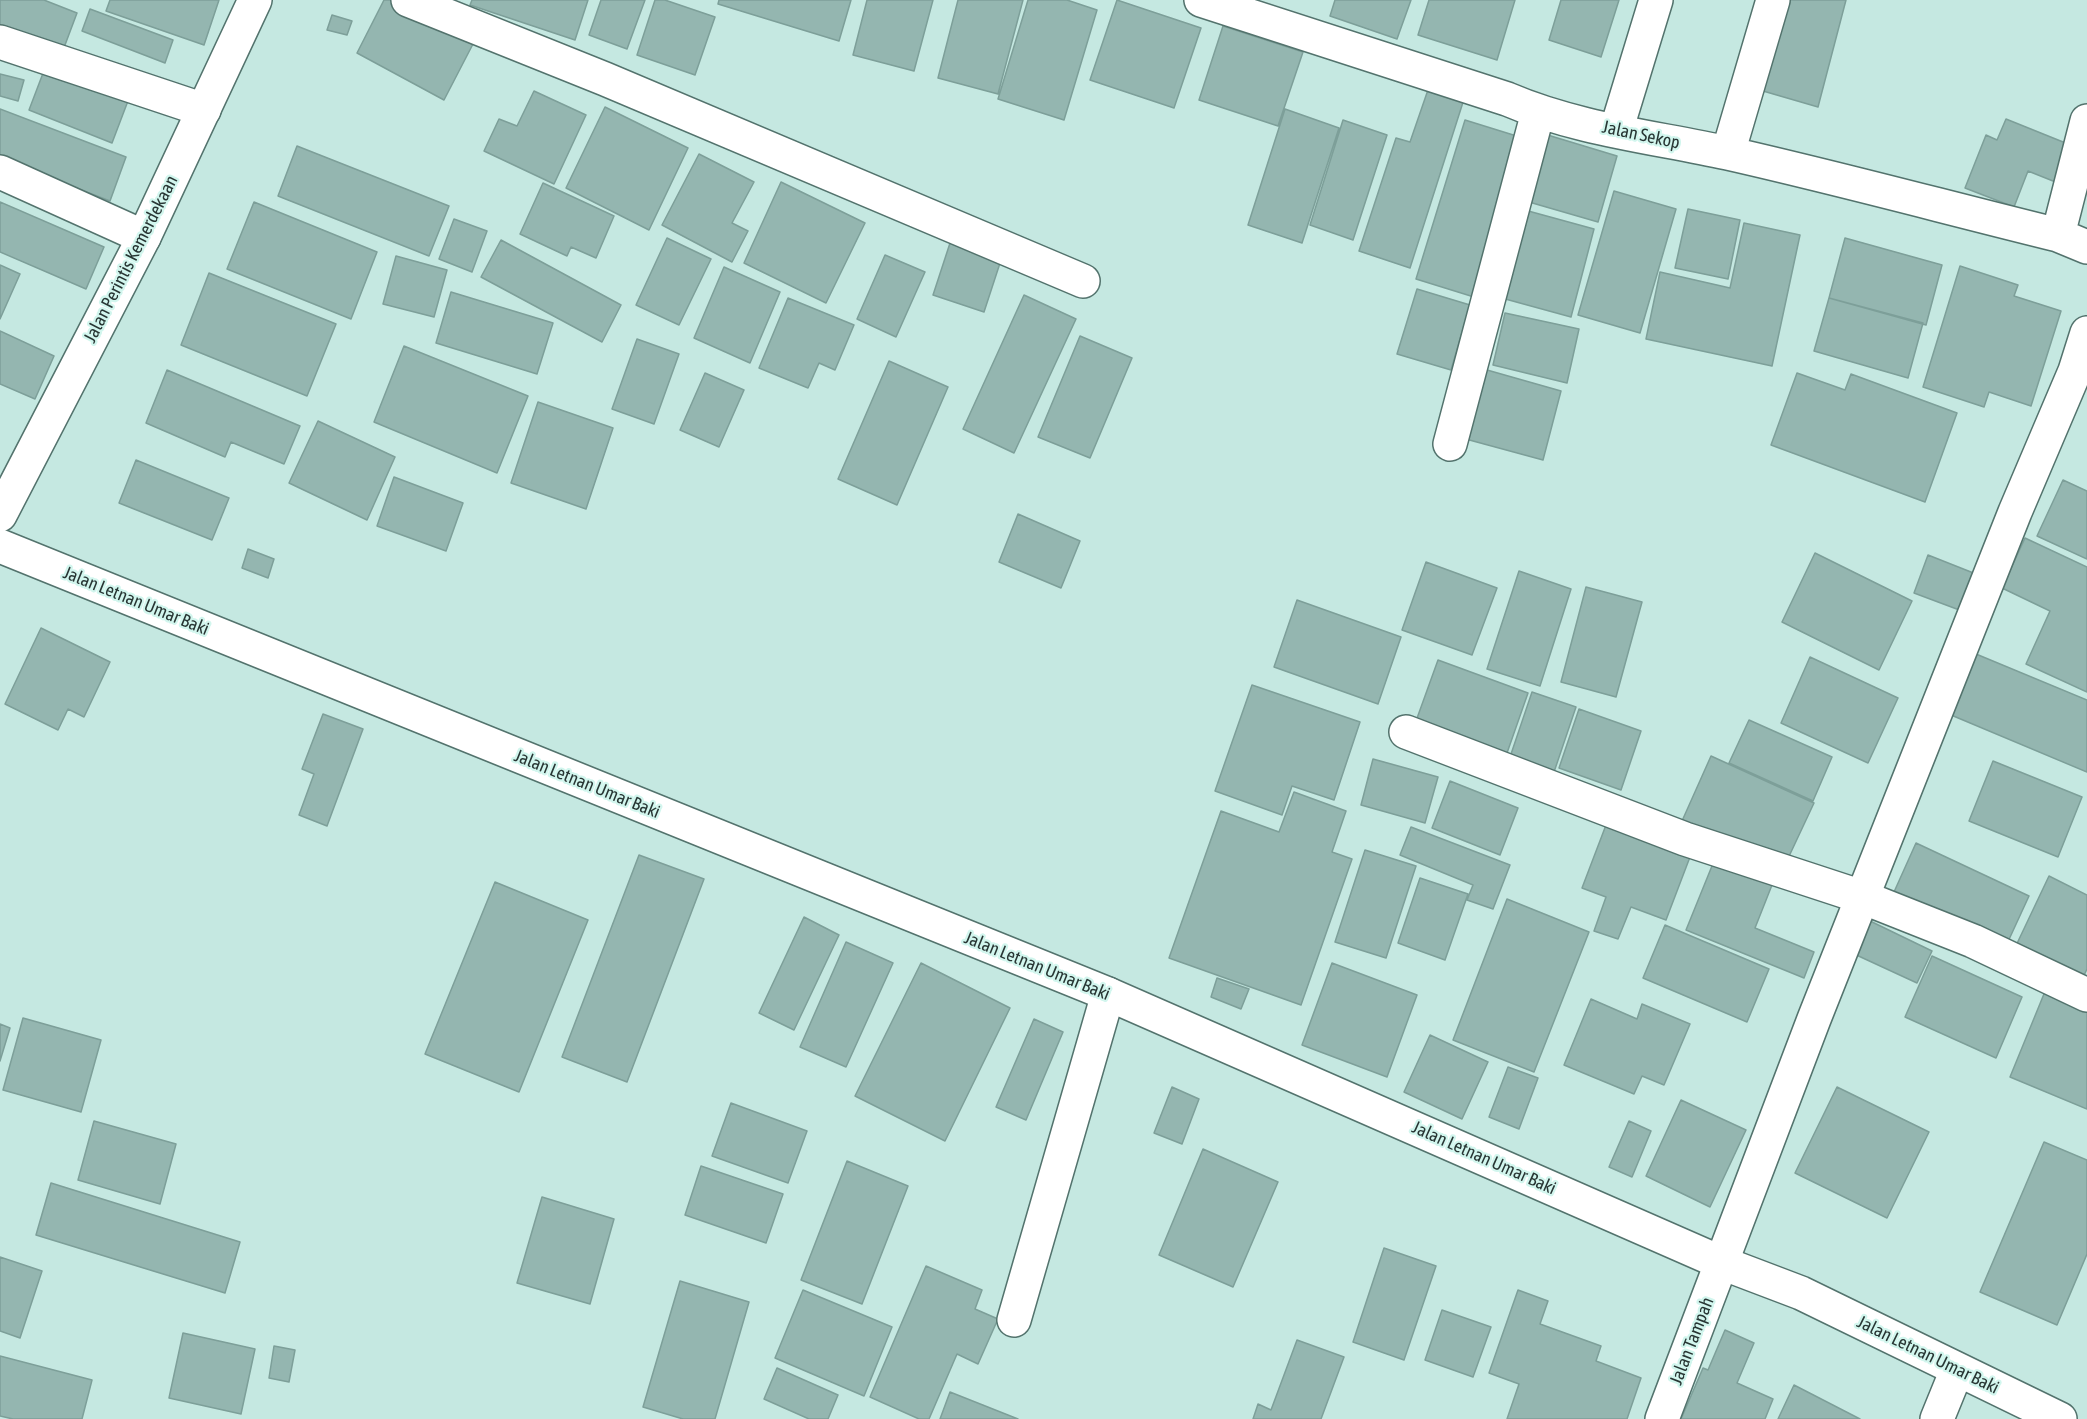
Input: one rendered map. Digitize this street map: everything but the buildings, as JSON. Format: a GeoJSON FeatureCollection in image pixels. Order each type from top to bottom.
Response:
{"type":"FeatureCollection","features":[{"type":"Feature","properties":{"kind":"street","name":"Jalan Perintis Kemerdekaan"},"geometry":{"type":"LineString","coordinates":[[0,515],[144,237],[255,0]]}},
{"type":"Feature","properties":{"kind":"street"},"geometry":{"type":"LineString","coordinates":[[408,0],[616,84],[1083,281]]}},
{"type":"Feature","properties":{"kind":"street","name":"Jalan Sekop"},"geometry":{"type":"LineString","coordinates":[[1201,0],[1507,99],[1538,112],[1616,131],[1728,153],[2073,241]]}},
{"type":"Feature","properties":{"kind":"street"},"geometry":{"type":"LineString","coordinates":[[1616,131],[1656,0]]}},
{"type":"Feature","properties":{"kind":"street"},"geometry":{"type":"LineString","coordinates":[[1728,153],[1773,0]]}},
{"type":"Feature","properties":{"kind":"street"},"geometry":{"type":"LineString","coordinates":[[0,42],[204,110]]}},
{"type":"Feature","properties":{"kind":"street"},"geometry":{"type":"LineString","coordinates":[[1450,444],[1538,112]]}},
{"type":"Feature","properties":{"kind":"street"},"geometry":{"type":"LineString","coordinates":[[2073,241],[2087,121]]}},
{"type":"Feature","properties":{"kind":"street"},"geometry":{"type":"LineString","coordinates":[[0,172],[144,237]]}},
{"type":"Feature","properties":{"kind":"street","name":"Jalan Tampah"},"geometry":{"type":"LineString","coordinates":[[1662,1419],[1862,897],[2015,512],[2075,371],[2087,333]]}},
{"type":"Feature","properties":{"kind":"street","name":"Jalan Letnan Umar Baki"},"geometry":{"type":"LineString","coordinates":[[0,546],[1108,994],[1722,1263],[1801,1293],[1957,1371],[2060,1419]]}},
{"type":"Feature","properties":{"kind":"street"},"geometry":{"type":"LineString","coordinates":[[1406,732],[1685,839],[1862,897],[1973,941],[2087,995]]}},
{"type":"Feature","properties":{"kind":"street"},"geometry":{"type":"LineString","coordinates":[[1014,1320],[1108,994]]}},
{"type":"Feature","properties":{"kind":"street"},"geometry":{"type":"LineString","coordinates":[[1937,1419],[1957,1371]]}}]}
